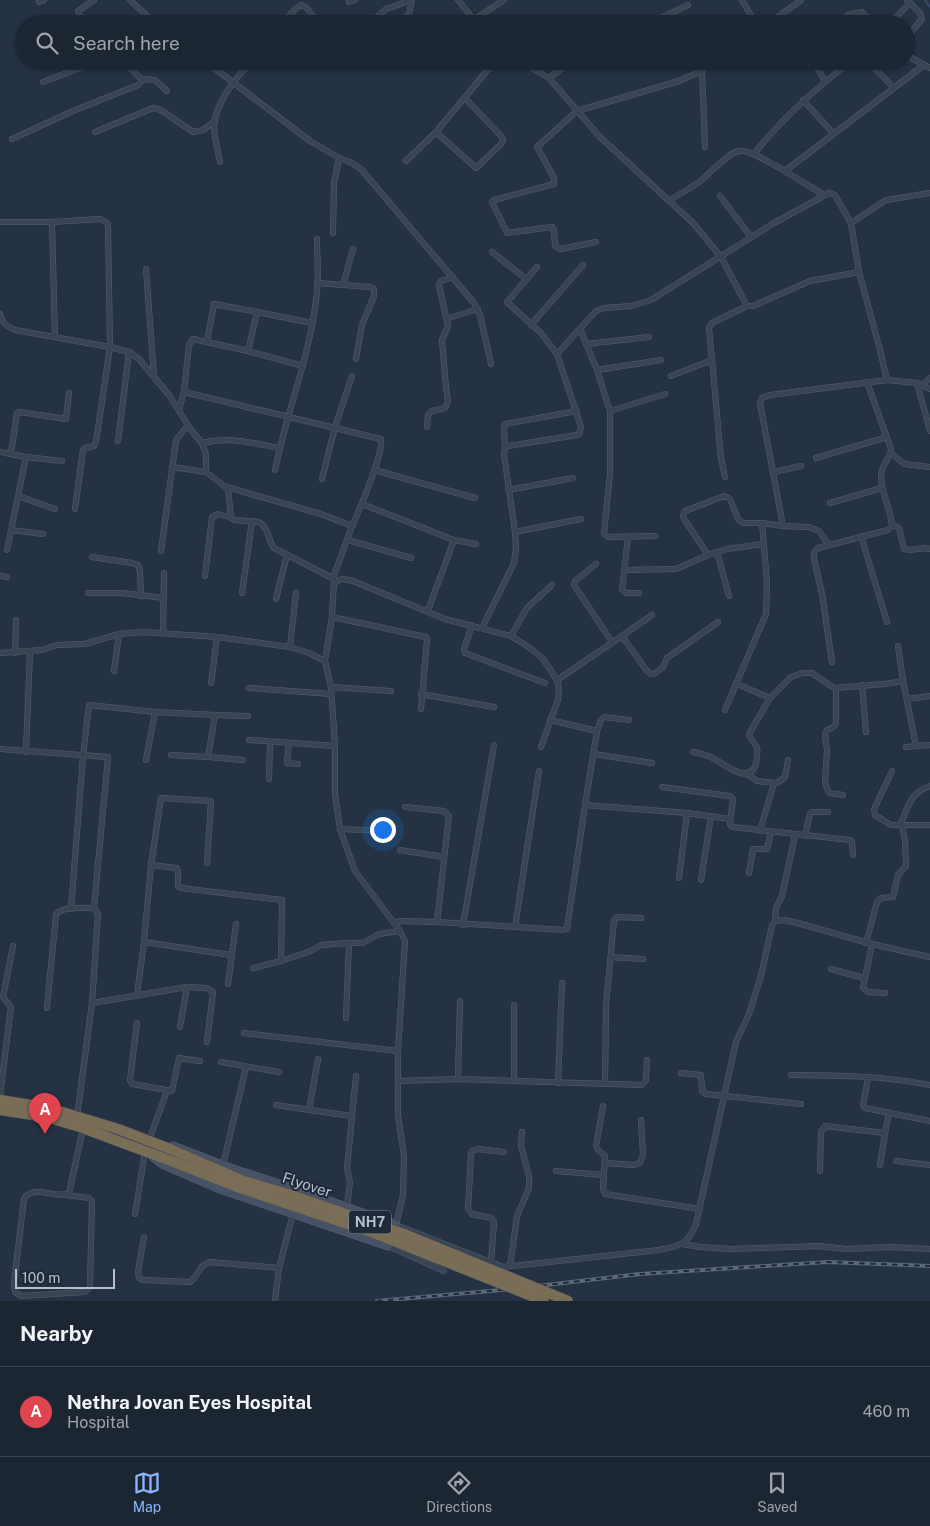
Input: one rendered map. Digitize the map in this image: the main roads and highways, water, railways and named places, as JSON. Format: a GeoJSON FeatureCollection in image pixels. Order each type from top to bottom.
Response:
{"type":"FeatureCollection","features":[{"type":"Feature","properties":{"kind":"highway","name":"Flyover"},"geometry":{"type":"LineString","coordinates":[[0,1100],[49,1108],[149,1140],[168,1154],[240,1188],[374,1232],[544,1301]]}},
{"type":"Feature","properties":{"kind":"highway","name":"Flyover"},"geometry":{"type":"LineString","coordinates":[[0,1110],[46,1116],[145,1151],[168,1154],[244,1181],[291,1195],[404,1234],[568,1301]]}},
{"type":"Feature","properties":{"kind":"waterway"},"geometry":{"type":"LineString","coordinates":[[925,0],[930,7]]}},
{"type":"Feature","properties":{"kind":"railway"},"geometry":{"type":"LineString","coordinates":[[377,1301],[512,1289],[640,1274],[828,1262],[930,1266]]}},
{"type":"Feature","properties":{"kind":"place","name":"Nethra Jovan Eyes Hospital"},"geometry":{"type":"Point","coordinates":[45,1134]}}]}
